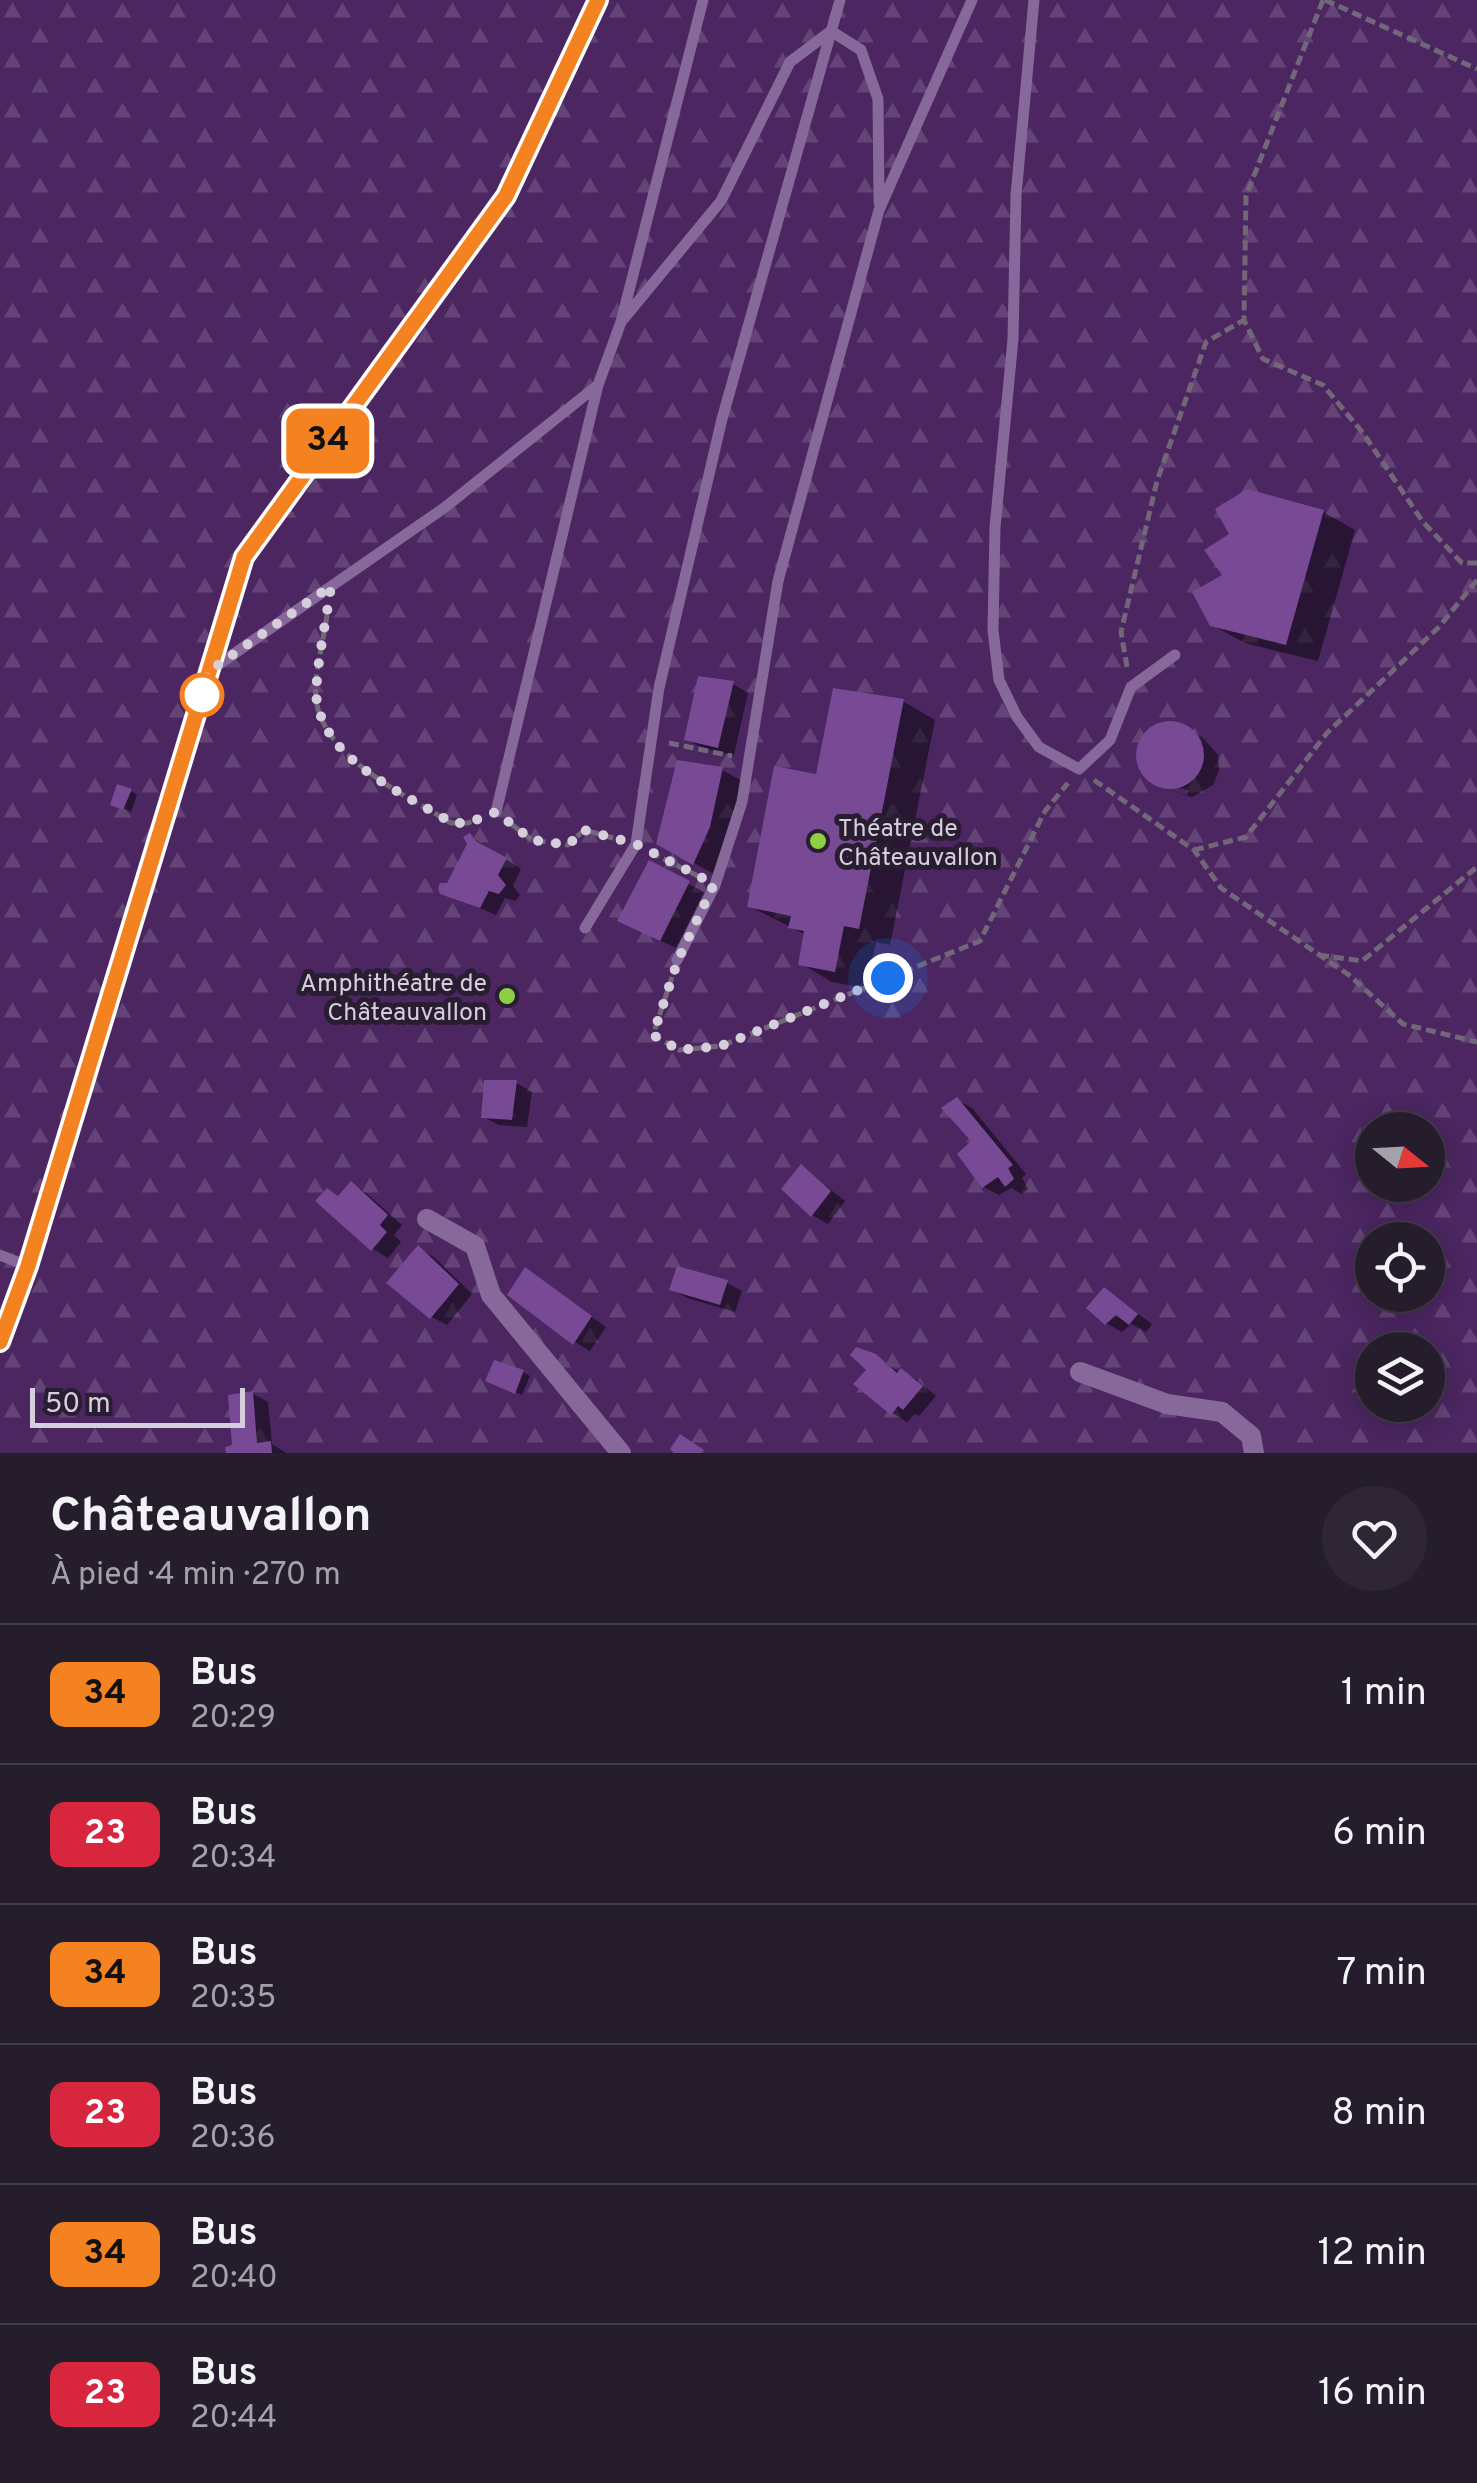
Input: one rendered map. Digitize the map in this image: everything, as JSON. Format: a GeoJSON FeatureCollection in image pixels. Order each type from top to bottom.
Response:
{"type":"FeatureCollection","features":[{"type":"Feature","properties":{"kind":"street"},"geometry":{"type":"LineString","coordinates":[[0,1342],[28,1266],[244,557],[506,196],[598,0]]}},
{"type":"Feature","properties":{"kind":"street"},"geometry":{"type":"LineString","coordinates":[[427,1219],[475,1246],[491,1295],[621,1453]]}},
{"type":"Feature","properties":{"kind":"street"},"geometry":{"type":"LineString","coordinates":[[1080,1372],[1166,1404],[1222,1412],[1251,1436],[1254,1453]]}},
{"type":"Feature","properties":{"kind":"lane"},"geometry":{"type":"LineString","coordinates":[[496,812],[598,385],[621,322],[704,0]]}},
{"type":"Feature","properties":{"kind":"lane"},"geometry":{"type":"LineString","coordinates":[[585,928],[636,844],[659,688],[722,418],[840,0]]}},
{"type":"Feature","properties":{"kind":"lane"},"geometry":{"type":"LineString","coordinates":[[678,960],[714,884],[742,802],[778,581],[879,210],[972,0]]}},
{"type":"Feature","properties":{"kind":"lane"},"geometry":{"type":"LineString","coordinates":[[1034,0],[1016,195],[1013,340],[995,526],[993,630],[999,680],[1017,717],[1039,748],[1078,769],[1110,740],[1132,687],[1175,655]]}},
{"type":"Feature","properties":{"kind":"lane"},"geometry":{"type":"LineString","coordinates":[[621,322],[720,201],[790,62],[831,31]]}},
{"type":"Feature","properties":{"kind":"lane"},"geometry":{"type":"LineString","coordinates":[[831,31],[861,50],[878,99],[879,210]]}},
{"type":"Feature","properties":{"kind":"lane"},"geometry":{"type":"LineString","coordinates":[[208,672],[444,508],[598,385]]}},
{"type":"Feature","properties":{"kind":"lane"},"geometry":{"type":"LineString","coordinates":[[0,1255],[28,1266]]}},
{"type":"Feature","properties":{"kind":"path"},"geometry":{"type":"LineString","coordinates":[[1477,69],[1324,0],[1246,196],[1244,320],[1263,359],[1323,385],[1363,434],[1423,522],[1462,563],[1477,563]]}},
{"type":"Feature","properties":{"kind":"path"},"geometry":{"type":"LineString","coordinates":[[1132,687],[1120,632],[1157,480],[1206,342],[1244,320]]}},
{"type":"Feature","properties":{"kind":"path"},"geometry":{"type":"LineString","coordinates":[[1194,850],[1246,837],[1326,733],[1440,626],[1477,580]]}},
{"type":"Feature","properties":{"kind":"path"},"geometry":{"type":"LineString","coordinates":[[331,586],[316,699],[328,735],[365,770],[452,823],[468,823],[496,812],[532,840],[568,845],[584,830],[636,844],[714,884]]}},
{"type":"Feature","properties":{"kind":"path"},"geometry":{"type":"LineString","coordinates":[[652,740],[749,759]]}},
{"type":"Feature","properties":{"kind":"path"},"geometry":{"type":"LineString","coordinates":[[678,960],[653,1035],[679,1050],[721,1046],[980,942],[1045,811],[1078,769],[1194,850],[1221,888],[1349,976],[1403,1024],[1477,1042]]}},
{"type":"Feature","properties":{"kind":"path"},"geometry":{"type":"LineString","coordinates":[[1316,954],[1362,962],[1477,867]]}},
{"type":"Feature","properties":{"kind":"green space"},"geometry":{"type":"Polygon","coordinates":[[[0,0],[1477,0],[1477,1453],[0,1453],[0,0]]]}},
{"type":"Feature","properties":{"kind":"building"},"geometry":{"type":"Polygon","coordinates":[[[1247,489],[1324,510],[1286,645],[1210,626],[1192,592],[1222,575],[1204,550],[1229,534],[1215,509],[1247,489]]]}},
{"type":"Feature","properties":{"kind":"building"},"geometry":{"type":"Polygon","coordinates":[[[698,676],[734,681],[718,748],[684,740],[698,676]]]}},
{"type":"Feature","properties":{"kind":"building","name":"Théatre de Châteauvallon"},"geometry":{"type":"Polygon","coordinates":[[[833,688],[904,699],[859,929],[844,926],[835,972],[798,965],[804,931],[788,928],[791,916],[747,907],[774,766],[816,774],[833,688]]]}},
{"type":"Feature","properties":{"kind":"building"},"geometry":{"type":"Polygon","coordinates":[[[1170,721],[1183,723],[1194,731],[1202,742],[1202,768],[1194,779],[1183,787],[1170,789],[1157,787],[1146,779],[1138,768],[1136,755],[1138,742],[1146,731],[1157,723],[1170,721]]]}},
{"type":"Feature","properties":{"kind":"building"},"geometry":{"type":"Polygon","coordinates":[[[677,760],[723,767],[710,827],[693,865],[656,844],[677,760]]]}},
{"type":"Feature","properties":{"kind":"building"},"geometry":{"type":"Polygon","coordinates":[[[117,784],[132,789],[123,810],[110,805],[117,784]]]}},
{"type":"Feature","properties":{"kind":"building"},"geometry":{"type":"Polygon","coordinates":[[[470,833],[476,841],[507,858],[498,875],[506,885],[499,894],[489,891],[480,908],[440,894],[438,889],[440,883],[447,883],[467,844],[463,837],[470,833]]]}},
{"type":"Feature","properties":{"kind":"building"},"geometry":{"type":"Polygon","coordinates":[[[649,860],[690,881],[660,941],[617,921],[649,860]]]}},
{"type":"Feature","properties":{"kind":"building"},"geometry":{"type":"Polygon","coordinates":[[[484,1080],[517,1080],[512,1120],[481,1118],[484,1080]]]}},
{"type":"Feature","properties":{"kind":"building"},"geometry":{"type":"Polygon","coordinates":[[[957,1097],[1013,1165],[1008,1168],[1014,1179],[1005,1187],[998,1177],[982,1188],[957,1154],[971,1141],[941,1108],[957,1097]]]}},
{"type":"Feature","properties":{"kind":"building"},"geometry":{"type":"Polygon","coordinates":[[[801,1164],[831,1191],[811,1217],[781,1189],[801,1164]]]}},
{"type":"Feature","properties":{"kind":"building"},"geometry":{"type":"Polygon","coordinates":[[[351,1181],[388,1215],[380,1225],[387,1232],[371,1251],[315,1201],[327,1188],[338,1196],[351,1181]]]}},
{"type":"Feature","properties":{"kind":"building"},"geometry":{"type":"Polygon","coordinates":[[[418,1245],[459,1284],[430,1319],[386,1283],[418,1245]]]}},
{"type":"Feature","properties":{"kind":"building"},"geometry":{"type":"Polygon","coordinates":[[[677,1266],[728,1280],[720,1305],[669,1290],[677,1266]]]}},
{"type":"Feature","properties":{"kind":"building"},"geometry":{"type":"Polygon","coordinates":[[[525,1267],[592,1316],[573,1345],[507,1295],[525,1267]]]}},
{"type":"Feature","properties":{"kind":"building"},"geometry":{"type":"Polygon","coordinates":[[[1104,1287],[1138,1314],[1129,1325],[1116,1315],[1105,1325],[1086,1308],[1104,1287]]]}},
{"type":"Feature","properties":{"kind":"building"},"geometry":{"type":"Polygon","coordinates":[[[856,1347],[876,1354],[897,1373],[901,1368],[923,1386],[903,1410],[898,1406],[891,1415],[853,1384],[866,1370],[850,1355],[856,1347]]]}},
{"type":"Feature","properties":{"kind":"building"},"geometry":{"type":"Polygon","coordinates":[[[494,1360],[524,1370],[515,1394],[485,1381],[494,1360]]]}},
{"type":"Feature","properties":{"kind":"building"},"geometry":{"type":"Polygon","coordinates":[[[253,1391],[257,1443],[271,1441],[272,1453],[226,1453],[225,1447],[232,1445],[228,1395],[253,1391]]]}},
{"type":"Feature","properties":{"kind":"building"},"geometry":{"type":"Polygon","coordinates":[[[680,1434],[704,1450],[702,1453],[674,1453],[670,1449],[680,1434]]]}},
{"type":"Feature","properties":{"kind":"bus line","name":"34"},"geometry":{"type":"LineString","coordinates":[[0,1342],[28,1266],[244,557],[506,196],[598,0]]}},
{"type":"Feature","properties":{"kind":"place","name":"Théatre de Châteauvallon"},"geometry":{"type":"Point","coordinates":[818,841]}},
{"type":"Feature","properties":{"kind":"place","name":"Amphithéatre de Châteauvallon"},"geometry":{"type":"Point","coordinates":[507,996]}},
{"type":"Feature","properties":{"kind":"route"},"geometry":{"type":"LineString","coordinates":[[202,695],[208,672],[331,586],[316,699],[328,735],[365,770],[452,823],[468,823],[496,812],[532,840],[568,845],[584,830],[636,844],[714,884],[678,960],[653,1035],[679,1050],[721,1046],[888,978]]}}]}
